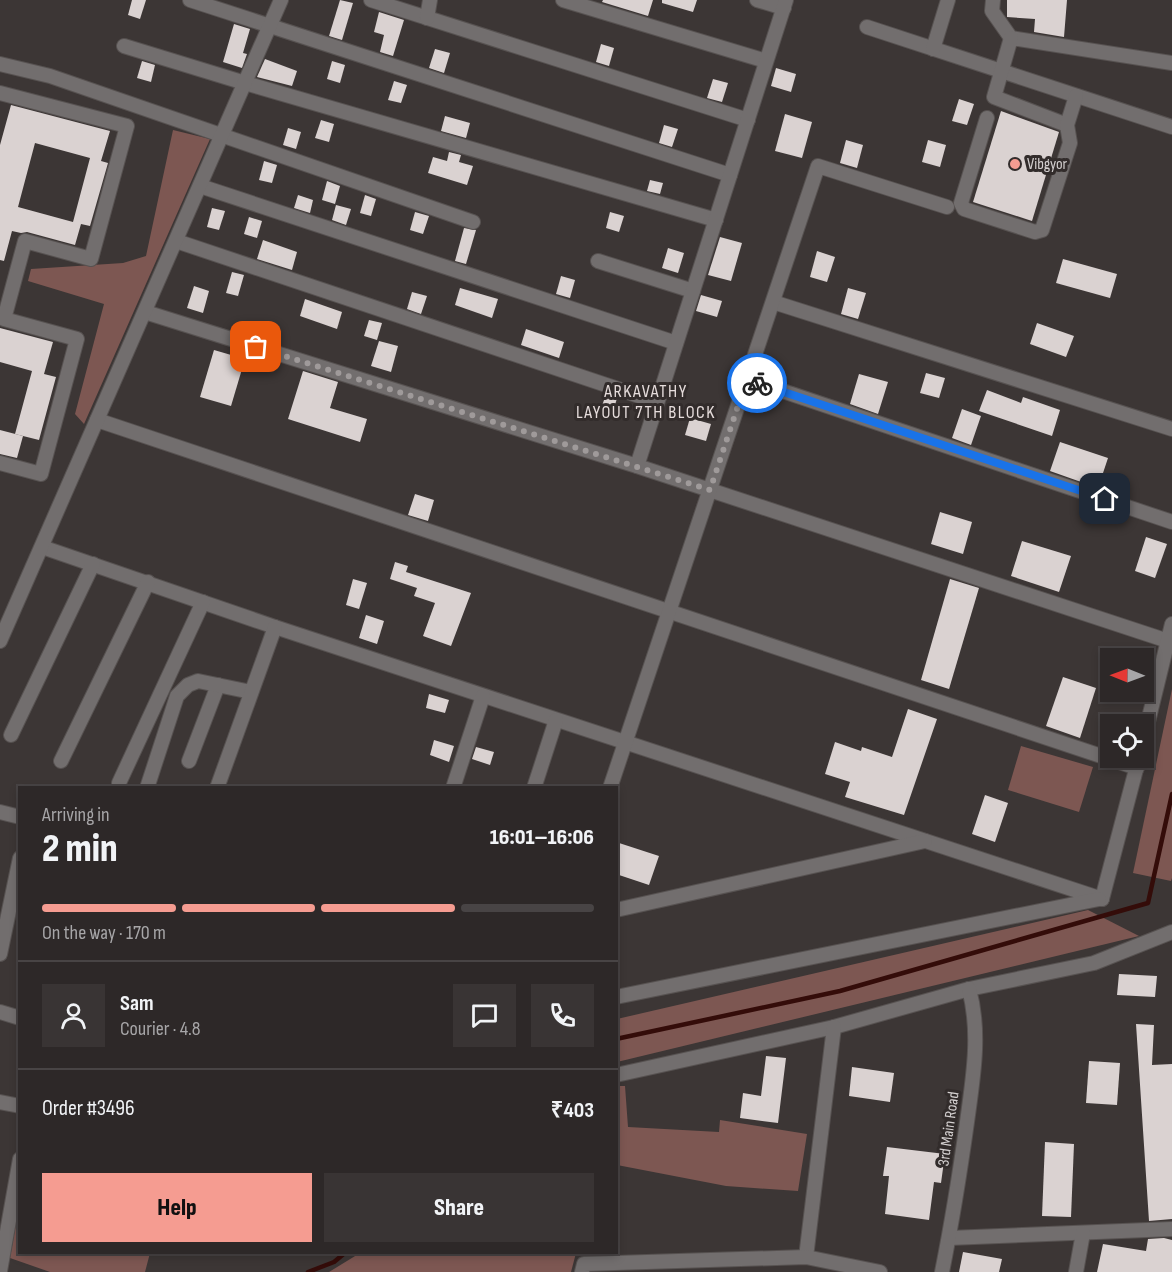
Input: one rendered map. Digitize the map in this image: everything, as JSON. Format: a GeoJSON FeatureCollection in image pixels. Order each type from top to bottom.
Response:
{"type":"FeatureCollection","features":[{"type":"Feature","properties":{"kind":"street"},"geometry":{"type":"LineString","coordinates":[[190,0],[730,175]]}},
{"type":"Feature","properties":{"kind":"street"},"geometry":{"type":"LineString","coordinates":[[2,633],[42,547],[281,0]]}},
{"type":"Feature","properties":{"kind":"street"},"geometry":{"type":"LineString","coordinates":[[371,0],[748,120]]}},
{"type":"Feature","properties":{"kind":"street"},"geometry":{"type":"LineString","coordinates":[[427,18],[430,0]]}},
{"type":"Feature","properties":{"kind":"street"},"geometry":{"type":"LineString","coordinates":[[563,0],[766,61]]}},
{"type":"Feature","properties":{"kind":"street"},"geometry":{"type":"LineString","coordinates":[[637,466],[785,4],[757,0]]}},
{"type":"Feature","properties":{"kind":"street"},"geometry":{"type":"LineString","coordinates":[[933,49],[948,0]]}},
{"type":"Feature","properties":{"kind":"street"},"geometry":{"type":"LineString","coordinates":[[993,0],[992,11],[1011,38],[1172,63]]}},
{"type":"Feature","properties":{"kind":"street"},"geometry":{"type":"LineString","coordinates":[[867,27],[1172,127]]}},
{"type":"Feature","properties":{"kind":"street"},"geometry":{"type":"LineString","coordinates":[[1011,38],[994,97],[1067,125]]}},
{"type":"Feature","properties":{"kind":"street"},"geometry":{"type":"LineString","coordinates":[[124,46],[716,220]]}},
{"type":"Feature","properties":{"kind":"street"},"geometry":{"type":"LineString","coordinates":[[0,64],[50,76],[473,222]]}},
{"type":"Feature","properties":{"kind":"street"},"geometry":{"type":"LineString","coordinates":[[0,93],[127,126],[92,259],[25,241],[4,319],[77,339],[41,474],[0,463]]}},
{"type":"Feature","properties":{"kind":"street"},"geometry":{"type":"LineString","coordinates":[[987,118],[961,203],[964,209],[1035,232],[1042,231],[1070,143],[1067,125],[1076,96]]}},
{"type":"Feature","properties":{"kind":"street"},"geometry":{"type":"LineString","coordinates":[[611,786],[818,166],[947,207]]}},
{"type":"Feature","properties":{"kind":"street"},"geometry":{"type":"LineString","coordinates":[[200,186],[676,343]]}},
{"type":"Feature","properties":{"kind":"street"},"geometry":{"type":"LineString","coordinates":[[176,241],[657,402]]}},
{"type":"Feature","properties":{"kind":"street"},"geometry":{"type":"LineString","coordinates":[[598,261],[693,291]]}},
{"type":"Feature","properties":{"kind":"street"},"geometry":{"type":"LineString","coordinates":[[773,302],[1172,429]]}},
{"type":"Feature","properties":{"kind":"street"},"geometry":{"type":"LineString","coordinates":[[145,312],[637,466],[1168,641]]}},
{"type":"Feature","properties":{"kind":"street"},"geometry":{"type":"LineString","coordinates":[[747,379],[1172,522]]}},
{"type":"Feature","properties":{"kind":"street"},"geometry":{"type":"LineString","coordinates":[[97,420],[669,611],[1100,751]]}},
{"type":"Feature","properties":{"kind":"street"},"geometry":{"type":"LineString","coordinates":[[42,547],[275,627],[1102,899]]}},
{"type":"Feature","properties":{"kind":"street"},"geometry":{"type":"LineString","coordinates":[[11,735],[93,564]]}},
{"type":"Feature","properties":{"kind":"street"},"geometry":{"type":"LineString","coordinates":[[61,762],[148,582]]}},
{"type":"Feature","properties":{"kind":"street"},"geometry":{"type":"LineString","coordinates":[[118,783],[203,602]]}},
{"type":"Feature","properties":{"kind":"street"},"geometry":{"type":"LineString","coordinates":[[1150,714],[1172,624]]}},
{"type":"Feature","properties":{"kind":"street"},"geometry":{"type":"LineString","coordinates":[[218,786],[275,627]]}},
{"type":"Feature","properties":{"kind":"street"},"geometry":{"type":"LineString","coordinates":[[148,786],[177,696],[188,685],[198,681],[251,692]]}},
{"type":"Feature","properties":{"kind":"street"},"geometry":{"type":"LineString","coordinates":[[189,761],[218,685]]}},
{"type":"Feature","properties":{"kind":"street"},"geometry":{"type":"LineString","coordinates":[[454,786],[483,696]]}},
{"type":"Feature","properties":{"kind":"street"},"geometry":{"type":"LineString","coordinates":[[535,786],[556,720]]}},
{"type":"Feature","properties":{"kind":"street"},"geometry":{"type":"LineString","coordinates":[[1102,899],[1137,768]]}},
{"type":"Feature","properties":{"kind":"street"},"geometry":{"type":"LineString","coordinates":[[0,812],[18,816]]}},
{"type":"Feature","properties":{"kind":"street"},"geometry":{"type":"LineString","coordinates":[[618,910],[925,841]]}},
{"type":"Feature","properties":{"kind":"street"},"geometry":{"type":"LineString","coordinates":[[0,954],[18,867]]}},
{"type":"Feature","properties":{"kind":"street"},"geometry":{"type":"LineString","coordinates":[[618,997],[1102,899]]}},
{"type":"Feature","properties":{"kind":"street"},"geometry":{"type":"LineString","coordinates":[[618,1075],[834,1027],[969,989],[1094,963],[1172,932]]}},
{"type":"Feature","properties":{"kind":"street","name":"3rd Main Road"},"geometry":{"type":"LineString","coordinates":[[942,1272],[962,1158],[975,1044],[976,1018],[969,989]]}},
{"type":"Feature","properties":{"kind":"street"},"geometry":{"type":"LineString","coordinates":[[0,1012],[18,1017]]}},
{"type":"Feature","properties":{"kind":"street"},"geometry":{"type":"LineString","coordinates":[[806,1257],[834,1027]]}},
{"type":"Feature","properties":{"kind":"street"},"geometry":{"type":"LineString","coordinates":[[0,1102],[18,1106]]}},
{"type":"Feature","properties":{"kind":"street"},"geometry":{"type":"LineString","coordinates":[[0,1271],[18,1171]]}},
{"type":"Feature","properties":{"kind":"street"},"geometry":{"type":"LineString","coordinates":[[949,1238],[1172,1229]]}},
{"type":"Feature","properties":{"kind":"street"},"geometry":{"type":"LineString","coordinates":[[1076,1272],[1083,1233]]}},
{"type":"Feature","properties":{"kind":"street"},"geometry":{"type":"LineString","coordinates":[[583,1268],[734,1265],[806,1257],[880,1272]]}},
{"type":"Feature","properties":{"kind":"shaded area"},"geometry":{"type":"Polygon","coordinates":[[[173,130],[210,139],[84,424],[75,414],[104,304],[28,281],[31,269],[123,263],[146,256],[173,130]]]}},
{"type":"Feature","properties":{"kind":"shaded area"},"geometry":{"type":"Polygon","coordinates":[[[1172,689],[1172,878],[1171,881],[1133,873],[1172,689]]]}},
{"type":"Feature","properties":{"kind":"shaded area"},"geometry":{"type":"Polygon","coordinates":[[[1021,746],[1093,767],[1079,812],[1008,790],[1021,746]]]}},
{"type":"Feature","properties":{"kind":"shaded area"},"geometry":{"type":"Polygon","coordinates":[[[1088,910],[1139,936],[618,1062],[618,1019],[1088,910]]]}},
{"type":"Feature","properties":{"kind":"shaded area"},"geometry":{"type":"Polygon","coordinates":[[[618,1086],[625,1086],[628,1127],[719,1132],[720,1120],[807,1134],[798,1191],[726,1186],[618,1165],[618,1086]]]}},
{"type":"Feature","properties":{"kind":"shaded area"},"geometry":{"type":"Polygon","coordinates":[[[18,1212],[18,1254],[150,1254],[145,1272],[50,1272],[10,1258],[18,1212]]]}},
{"type":"Feature","properties":{"kind":"shaded area"},"geometry":{"type":"Polygon","coordinates":[[[358,1254],[576,1254],[571,1272],[329,1272],[358,1254]]]}},
{"type":"Feature","properties":{"kind":"building"},"geometry":{"type":"Polygon","coordinates":[[[132,0],[146,0],[140,19],[128,15],[132,0]]]}},
{"type":"Feature","properties":{"kind":"building"},"geometry":{"type":"Polygon","coordinates":[[[340,0],[353,3],[342,40],[329,36],[340,0]]]}},
{"type":"Feature","properties":{"kind":"building"},"geometry":{"type":"Polygon","coordinates":[[[603,0],[653,0],[648,16],[602,2],[603,0]]]}},
{"type":"Feature","properties":{"kind":"building"},"geometry":{"type":"Polygon","coordinates":[[[662,0],[697,0],[693,12],[662,3],[662,0]]]}},
{"type":"Feature","properties":{"kind":"building"},"geometry":{"type":"Polygon","coordinates":[[[1007,0],[1067,0],[1064,37],[1034,32],[1035,19],[1007,17],[1007,0]]]}},
{"type":"Feature","properties":{"kind":"building"},"geometry":{"type":"Polygon","coordinates":[[[379,12],[404,20],[393,56],[380,52],[384,35],[374,32],[379,12]]]}},
{"type":"Feature","properties":{"kind":"building"},"geometry":{"type":"Polygon","coordinates":[[[234,24],[250,29],[243,53],[247,54],[242,68],[223,62],[234,24]]]}},
{"type":"Feature","properties":{"kind":"building"},"geometry":{"type":"Polygon","coordinates":[[[601,44],[614,48],[609,66],[596,62],[601,44]]]}},
{"type":"Feature","properties":{"kind":"building"},"geometry":{"type":"Polygon","coordinates":[[[435,49],[450,53],[444,73],[429,68],[435,49]]]}},
{"type":"Feature","properties":{"kind":"building"},"geometry":{"type":"Polygon","coordinates":[[[265,59],[297,71],[292,86],[257,77],[265,59]]]}},
{"type":"Feature","properties":{"kind":"building"},"geometry":{"type":"Polygon","coordinates":[[[142,61],[155,65],[151,82],[137,78],[142,61]]]}},
{"type":"Feature","properties":{"kind":"building"},"geometry":{"type":"Polygon","coordinates":[[[332,61],[345,65],[340,83],[327,79],[332,61]]]}},
{"type":"Feature","properties":{"kind":"building"},"geometry":{"type":"Polygon","coordinates":[[[776,68],[796,74],[791,92],[771,86],[776,68]]]}},
{"type":"Feature","properties":{"kind":"building"},"geometry":{"type":"Polygon","coordinates":[[[713,79],[728,83],[722,102],[707,98],[713,79]]]}},
{"type":"Feature","properties":{"kind":"building"},"geometry":{"type":"Polygon","coordinates":[[[394,81],[407,85],[401,103],[388,100],[394,81]]]}},
{"type":"Feature","properties":{"kind":"building"},"geometry":{"type":"Polygon","coordinates":[[[959,99],[974,104],[967,125],[952,121],[959,99]]]}},
{"type":"Feature","properties":{"kind":"building"},"geometry":{"type":"Polygon","coordinates":[[[11,105],[110,131],[101,161],[108,163],[90,226],[81,224],[75,245],[27,232],[12,231],[4,261],[0,260],[0,145],[11,105]],[[35,143],[18,207],[73,222],[90,158],[35,143]]]}},
{"type":"Feature","properties":{"kind":"building"},"geometry":{"type":"Polygon","coordinates":[[[1001,111],[1059,132],[1032,221],[973,202],[1001,111]]]}},
{"type":"Feature","properties":{"kind":"building"},"geometry":{"type":"Polygon","coordinates":[[[785,114],[812,122],[802,158],[775,151],[785,114]]]}},
{"type":"Feature","properties":{"kind":"building"},"geometry":{"type":"Polygon","coordinates":[[[445,116],[470,123],[466,138],[441,131],[445,116]]]}},
{"type":"Feature","properties":{"kind":"building"},"geometry":{"type":"Polygon","coordinates":[[[321,120],[334,124],[329,142],[315,138],[321,120]]]}},
{"type":"Feature","properties":{"kind":"building"},"geometry":{"type":"Polygon","coordinates":[[[664,125],[678,129],[672,147],[659,143],[664,125]]]}},
{"type":"Feature","properties":{"kind":"building"},"geometry":{"type":"Polygon","coordinates":[[[288,128],[301,132],[296,149],[283,145],[288,128]]]}},
{"type":"Feature","properties":{"kind":"building"},"geometry":{"type":"Polygon","coordinates":[[[846,140],[863,145],[857,168],[840,163],[846,140]]]}},
{"type":"Feature","properties":{"kind":"building"},"geometry":{"type":"Polygon","coordinates":[[[928,140],[946,145],[940,167],[922,162],[928,140]]]}},
{"type":"Feature","properties":{"kind":"building"},"geometry":{"type":"Polygon","coordinates":[[[449,152],[461,155],[459,162],[473,166],[467,185],[428,173],[433,157],[447,161],[449,152]]]}},
{"type":"Feature","properties":{"kind":"building"},"geometry":{"type":"Polygon","coordinates":[[[264,161],[277,165],[272,183],[259,180],[264,161]]]}},
{"type":"Feature","properties":{"kind":"building"},"geometry":{"type":"Polygon","coordinates":[[[650,180],[663,183],[660,194],[647,191],[650,180]]]}},
{"type":"Feature","properties":{"kind":"building"},"geometry":{"type":"Polygon","coordinates":[[[327,181],[340,186],[335,204],[322,200],[327,181]]]}},
{"type":"Feature","properties":{"kind":"building"},"geometry":{"type":"Polygon","coordinates":[[[298,195],[313,200],[310,213],[294,208],[298,195]]]}},
{"type":"Feature","properties":{"kind":"building"},"geometry":{"type":"Polygon","coordinates":[[[365,195],[376,199],[371,216],[360,213],[365,195]]]}},
{"type":"Feature","properties":{"kind":"building"},"geometry":{"type":"Polygon","coordinates":[[[336,205],[351,209],[346,225],[332,220],[336,205]]]}},
{"type":"Feature","properties":{"kind":"building"},"geometry":{"type":"Polygon","coordinates":[[[212,208],[225,211],[219,230],[207,227],[212,208]]]}},
{"type":"Feature","properties":{"kind":"building"},"geometry":{"type":"Polygon","coordinates":[[[415,212],[429,216],[423,234],[410,230],[415,212]]]}},
{"type":"Feature","properties":{"kind":"building"},"geometry":{"type":"Polygon","coordinates":[[[610,212],[624,216],[619,232],[606,228],[610,212]]]}},
{"type":"Feature","properties":{"kind":"building"},"geometry":{"type":"Polygon","coordinates":[[[249,217],[262,221],[257,238],[244,234],[249,217]]]}},
{"type":"Feature","properties":{"kind":"building"},"geometry":{"type":"Polygon","coordinates":[[[464,228],[476,230],[466,264],[455,261],[464,228]]]}},
{"type":"Feature","properties":{"kind":"building"},"geometry":{"type":"Polygon","coordinates":[[[720,237],[742,243],[731,281],[708,275],[720,237]]]}},
{"type":"Feature","properties":{"kind":"building"},"geometry":{"type":"Polygon","coordinates":[[[263,240],[297,252],[292,270],[257,259],[263,240]]]}},
{"type":"Feature","properties":{"kind":"building"},"geometry":{"type":"Polygon","coordinates":[[[668,248],[684,253],[678,273],[662,268],[668,248]]]}},
{"type":"Feature","properties":{"kind":"building"},"geometry":{"type":"Polygon","coordinates":[[[817,251],[835,257],[827,282],[810,277],[817,251]]]}},
{"type":"Feature","properties":{"kind":"building"},"geometry":{"type":"Polygon","coordinates":[[[1063,259],[1117,274],[1110,298],[1056,283],[1063,259]]]}},
{"type":"Feature","properties":{"kind":"building"},"geometry":{"type":"Polygon","coordinates":[[[232,272],[244,275],[238,296],[226,293],[232,272]]]}},
{"type":"Feature","properties":{"kind":"building"},"geometry":{"type":"Polygon","coordinates":[[[561,276],[575,280],[570,298],[556,294],[561,276]]]}},
{"type":"Feature","properties":{"kind":"building"},"geometry":{"type":"Polygon","coordinates":[[[194,286],[209,291],[203,313],[187,308],[194,286]]]}},
{"type":"Feature","properties":{"kind":"building"},"geometry":{"type":"Polygon","coordinates":[[[460,288],[498,299],[492,318],[455,305],[460,288]]]}},
{"type":"Feature","properties":{"kind":"building"},"geometry":{"type":"Polygon","coordinates":[[[848,288],[866,293],[858,319],[841,314],[848,288]]]}},
{"type":"Feature","properties":{"kind":"building"},"geometry":{"type":"Polygon","coordinates":[[[412,292],[427,296],[421,314],[407,309],[412,292]]]}},
{"type":"Feature","properties":{"kind":"building"},"geometry":{"type":"Polygon","coordinates":[[[701,295],[722,301],[717,317],[696,311],[701,295]]]}},
{"type":"Feature","properties":{"kind":"building"},"geometry":{"type":"Polygon","coordinates":[[[305,299],[342,312],[337,329],[300,316],[305,299]]]}},
{"type":"Feature","properties":{"kind":"building"},"geometry":{"type":"Polygon","coordinates":[[[369,320],[382,323],[377,340],[364,336],[369,320]]]}},
{"type":"Feature","properties":{"kind":"building"},"geometry":{"type":"Polygon","coordinates":[[[1037,323],[1074,336],[1066,357],[1030,344],[1037,323]]]}},
{"type":"Feature","properties":{"kind":"building"},"geometry":{"type":"Polygon","coordinates":[[[0,328],[53,342],[44,374],[56,377],[39,440],[15,434],[32,371],[0,362],[0,328]]]}},
{"type":"Feature","properties":{"kind":"building"},"geometry":{"type":"Polygon","coordinates":[[[526,329],[564,342],[559,358],[521,345],[526,329]]]}},
{"type":"Feature","properties":{"kind":"building"},"geometry":{"type":"Polygon","coordinates":[[[379,341],[398,346],[391,372],[371,366],[379,341]]]}},
{"type":"Feature","properties":{"kind":"building"},"geometry":{"type":"Polygon","coordinates":[[[214,350],[245,359],[231,406],[200,397],[214,350]]]}},
{"type":"Feature","properties":{"kind":"building"},"geometry":{"type":"Polygon","coordinates":[[[303,371],[338,382],[330,408],[367,419],[360,442],[288,419],[303,371]]]}},
{"type":"Feature","properties":{"kind":"building"},"geometry":{"type":"Polygon","coordinates":[[[926,373],[945,378],[939,398],[920,393],[926,373]]]}},
{"type":"Feature","properties":{"kind":"building"},"geometry":{"type":"Polygon","coordinates":[[[859,374],[888,382],[878,414],[850,404],[859,374]]]}},
{"type":"Feature","properties":{"kind":"building"},"geometry":{"type":"Polygon","coordinates":[[[987,390],[1021,403],[1023,397],[1060,410],[1052,436],[979,411],[987,390]]]}},
{"type":"Feature","properties":{"kind":"building"},"geometry":{"type":"Polygon","coordinates":[[[606,394],[617,398],[612,416],[600,412],[606,394]]]}},
{"type":"Feature","properties":{"kind":"building"},"geometry":{"type":"Polygon","coordinates":[[[962,409],[981,416],[971,445],[952,438],[962,409]]]}},
{"type":"Feature","properties":{"kind":"building"},"geometry":{"type":"Polygon","coordinates":[[[690,418],[711,424],[706,441],[685,435],[690,418]]]}},
{"type":"Feature","properties":{"kind":"building"},"geometry":{"type":"Polygon","coordinates":[[[0,430],[23,436],[17,458],[0,454],[0,430]]]}},
{"type":"Feature","properties":{"kind":"building"},"geometry":{"type":"Polygon","coordinates":[[[1060,442],[1108,458],[1098,488],[1050,471],[1060,442]]]}},
{"type":"Feature","properties":{"kind":"building"},"geometry":{"type":"Polygon","coordinates":[[[415,494],[434,500],[428,521],[408,515],[415,494]]]}},
{"type":"Feature","properties":{"kind":"building"},"geometry":{"type":"Polygon","coordinates":[[[940,512],[972,522],[963,554],[931,544],[940,512]]]}},
{"type":"Feature","properties":{"kind":"building"},"geometry":{"type":"Polygon","coordinates":[[[1146,537],[1167,544],[1155,578],[1135,571],[1146,537]]]}},
{"type":"Feature","properties":{"kind":"building"},"geometry":{"type":"Polygon","coordinates":[[[1022,541],[1071,556],[1059,592],[1011,576],[1022,541]]]}},
{"type":"Feature","properties":{"kind":"building"},"geometry":{"type":"Polygon","coordinates":[[[395,562],[408,566],[406,572],[471,593],[451,646],[423,636],[435,603],[414,596],[417,588],[390,579],[395,562]]]}},
{"type":"Feature","properties":{"kind":"building"},"geometry":{"type":"Polygon","coordinates":[[[353,579],[367,583],[359,609],[346,605],[353,579]]]}},
{"type":"Feature","properties":{"kind":"building"},"geometry":{"type":"Polygon","coordinates":[[[950,579],[979,588],[949,689],[921,680],[950,579]]]}},
{"type":"Feature","properties":{"kind":"building"},"geometry":{"type":"Polygon","coordinates":[[[366,615],[384,621],[377,644],[359,638],[366,615]]]}},
{"type":"Feature","properties":{"kind":"building"},"geometry":{"type":"Polygon","coordinates":[[[1063,677],[1096,688],[1080,738],[1046,726],[1063,677]]]}},
{"type":"Feature","properties":{"kind":"building"},"geometry":{"type":"Polygon","coordinates":[[[429,694],[449,700],[445,713],[426,708],[429,694]]]}},
{"type":"Feature","properties":{"kind":"building"},"geometry":{"type":"Polygon","coordinates":[[[908,709],[937,719],[904,815],[845,797],[850,782],[825,774],[835,742],[861,751],[862,747],[892,757],[908,709]]]}},
{"type":"Feature","properties":{"kind":"building"},"geometry":{"type":"Polygon","coordinates":[[[434,740],[454,746],[449,762],[430,755],[434,740]]]}},
{"type":"Feature","properties":{"kind":"building"},"geometry":{"type":"Polygon","coordinates":[[[476,747],[494,752],[490,765],[472,759],[476,747]]]}},
{"type":"Feature","properties":{"kind":"building"},"geometry":{"type":"Polygon","coordinates":[[[985,795],[1008,803],[995,842],[972,834],[985,795]]]}},
{"type":"Feature","properties":{"kind":"building"},"geometry":{"type":"Polygon","coordinates":[[[618,843],[659,856],[649,885],[618,875],[618,843]]]}},
{"type":"Feature","properties":{"kind":"building"},"geometry":{"type":"Polygon","coordinates":[[[1119,974],[1157,976],[1155,997],[1117,995],[1119,974]]]}},
{"type":"Feature","properties":{"kind":"building"},"geometry":{"type":"Polygon","coordinates":[[[1136,1024],[1154,1025],[1152,1065],[1172,1064],[1172,1219],[1149,1221],[1136,1024]]]}},
{"type":"Feature","properties":{"kind":"building"},"geometry":{"type":"Polygon","coordinates":[[[766,1056],[786,1058],[778,1123],[740,1118],[743,1093],[761,1096],[766,1056]]]}},
{"type":"Feature","properties":{"kind":"building"},"geometry":{"type":"Polygon","coordinates":[[[1089,1061],[1120,1063],[1117,1105],[1086,1103],[1089,1061]]]}},
{"type":"Feature","properties":{"kind":"building"},"geometry":{"type":"Polygon","coordinates":[[[852,1067],[894,1073],[890,1102],[849,1096],[852,1067]]]}},
{"type":"Feature","properties":{"kind":"building"},"geometry":{"type":"Polygon","coordinates":[[[1045,1142],[1074,1144],[1071,1217],[1042,1216],[1045,1142]]]}},
{"type":"Feature","properties":{"kind":"building"},"geometry":{"type":"Polygon","coordinates":[[[887,1147],[945,1154],[941,1183],[934,1182],[929,1220],[885,1214],[889,1176],[883,1176],[887,1147]]]}},
{"type":"Feature","properties":{"kind":"building"},"geometry":{"type":"Polygon","coordinates":[[[1148,1239],[1172,1240],[1172,1272],[1097,1272],[1103,1244],[1146,1251],[1148,1239]]]}},
{"type":"Feature","properties":{"kind":"building"},"geometry":{"type":"Polygon","coordinates":[[[963,1252],[1002,1259],[999,1272],[959,1272],[963,1252]]]}},
{"type":"Feature","properties":{"kind":"waterway"},"geometry":{"type":"LineString","coordinates":[[618,1039],[840,991],[1148,903],[1172,794]]}},
{"type":"Feature","properties":{"kind":"waterway"},"geometry":{"type":"LineString","coordinates":[[308,1272],[334,1262],[344,1254]]}},
{"type":"Feature","properties":{"kind":"way so far"},"geometry":{"type":"LineString","coordinates":[[256,347],[710,490],[747,379],[757,383]]}},
{"type":"Feature","properties":{"kind":"place","name":"Vibgyor"},"geometry":{"type":"Point","coordinates":[1015,164]}},
{"type":"Feature","properties":{"kind":"district","name":"ARKAVATHY LAYOUT 7TH BLOCK"},"geometry":{"type":"Point","coordinates":[646,401]}},
{"type":"Feature","properties":{"kind":"route"},"geometry":{"type":"LineString","coordinates":[[757,383],[1105,499]]}}]}
